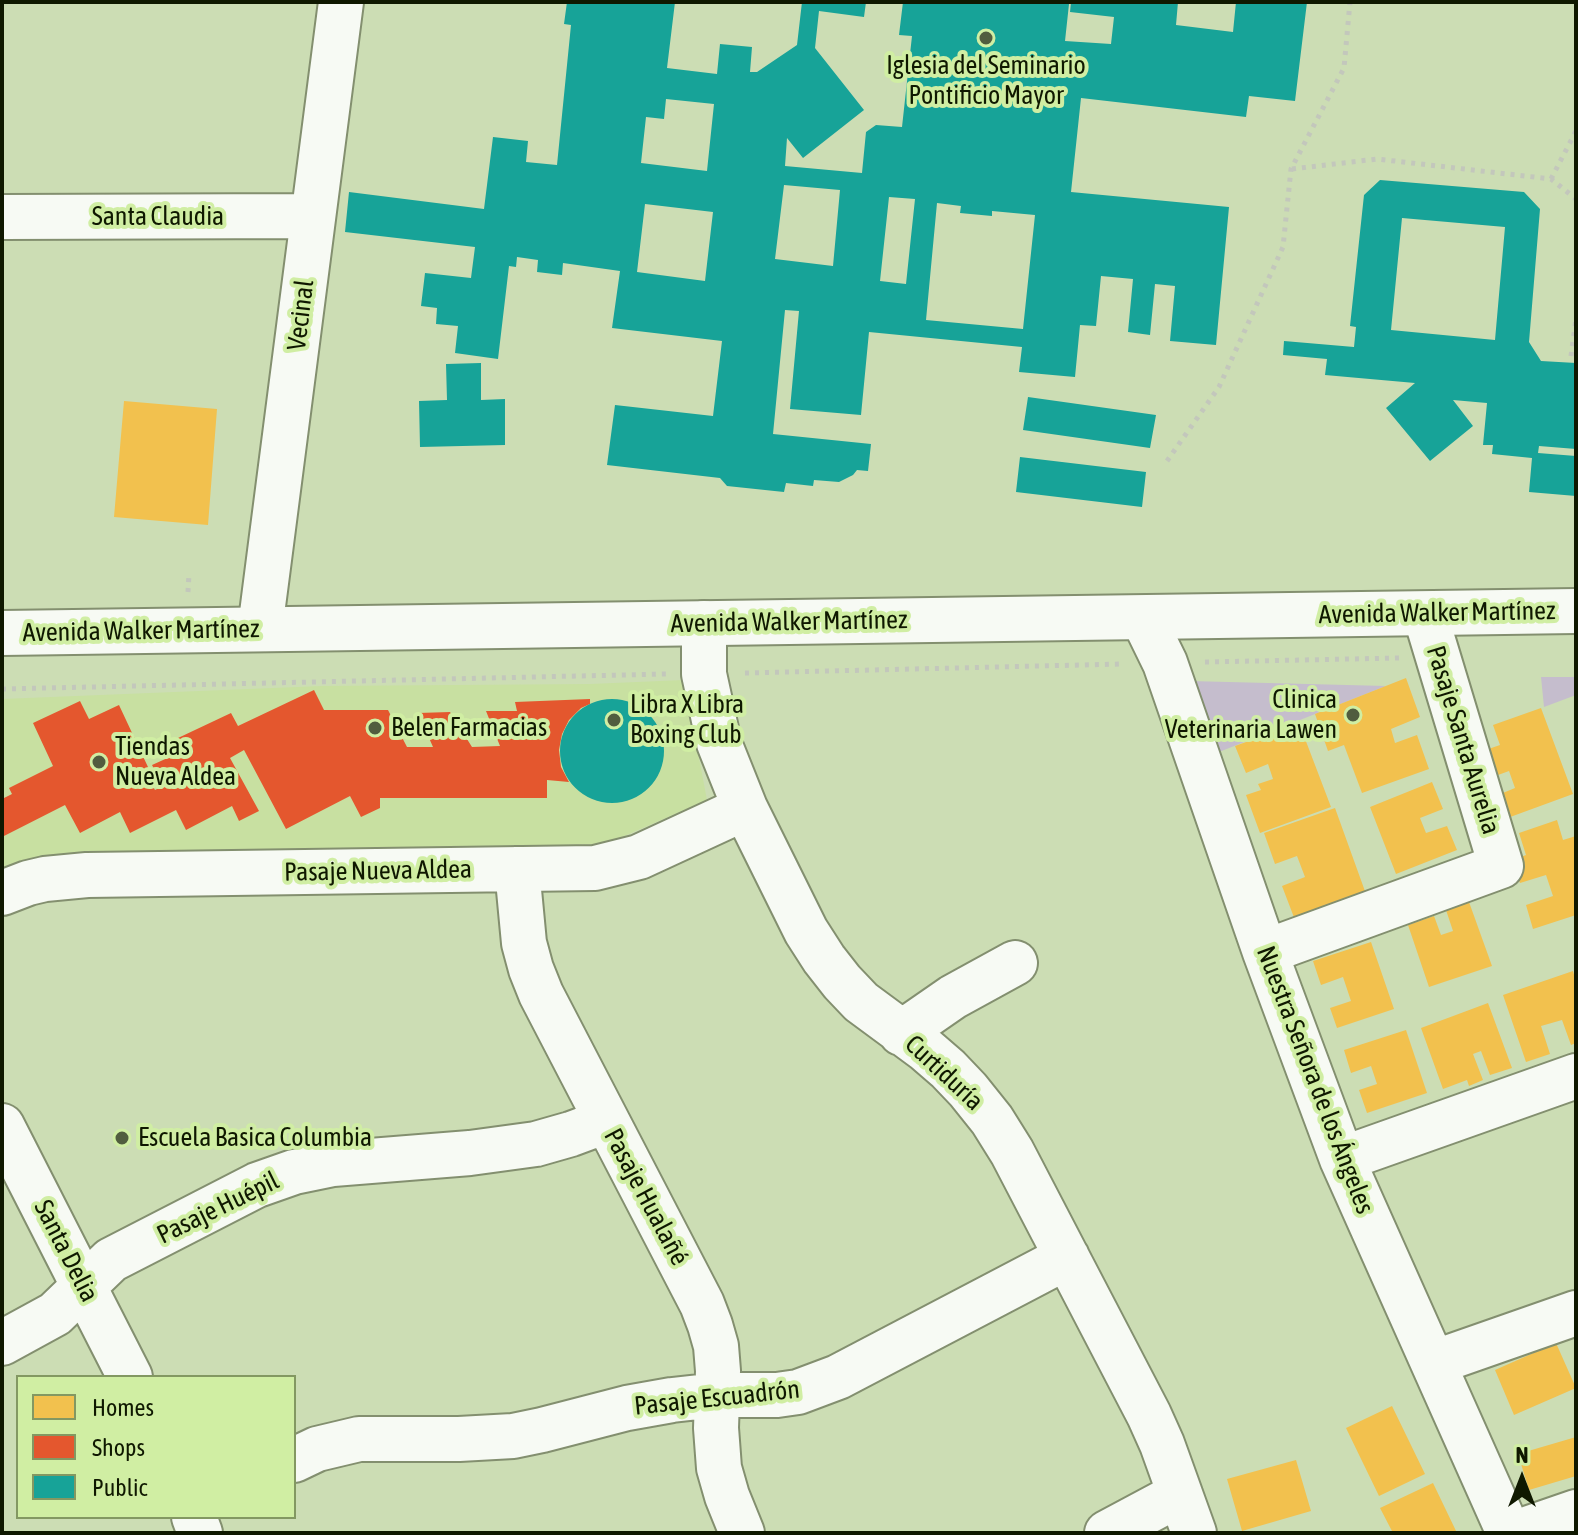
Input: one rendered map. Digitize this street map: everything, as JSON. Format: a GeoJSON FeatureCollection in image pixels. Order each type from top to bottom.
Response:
{"type":"FeatureCollection","features":[{"type":"Feature","properties":{"kind":"street","name":"Vecinal"},"geometry":{"type":"LineString","coordinates":[[260,629],[341,2]]}},
{"type":"Feature","properties":{"kind":"street","name":"Santa Claudia"},"geometry":{"type":"LineString","coordinates":[[2,217],[313,216]]}},
{"type":"Feature","properties":{"kind":"street","name":"Avenida Walker Martínez"},"geometry":{"type":"LineString","coordinates":[[2,633],[1576,611]]}},
{"type":"Feature","properties":{"kind":"street","name":"Pasaje Santa Aurelia"},"geometry":{"type":"LineString","coordinates":[[1265,952],[1501,866],[1425,614]]}},
{"type":"Feature","properties":{"kind":"street","name":"Nuestra Señora de los Ángeles"},"geometry":{"type":"LineString","coordinates":[[1143,618],[1165,663],[1265,952],[1342,1159],[1512,1533]]}},
{"type":"Feature","properties":{"kind":"street","name":"Curtiduría"},"geometry":{"type":"LineString","coordinates":[[704,623],[704,674],[719,743],[745,808],[806,931],[824,959],[861,1002],[948,1069],[992,1120],[1012,1152],[1149,1415],[1187,1514]]}},
{"type":"Feature","properties":{"kind":"street","name":"Pasaje Nueva Aldea"},"geometry":{"type":"LineString","coordinates":[[2,893],[45,879],[87,875],[573,869],[616,864],[639,857],[745,808]]}},
{"type":"Feature","properties":{"kind":"street","name":"Pasaje Hualañé"},"geometry":{"type":"LineString","coordinates":[[517,869],[524,943],[541,994],[702,1304],[716,1346],[719,1468],[742,1533]]}},
{"type":"Feature","properties":{"kind":"street"},"geometry":{"type":"LineString","coordinates":[[901,1033],[953,997],[1015,963]]}},
{"type":"Feature","properties":{"kind":"street"},"geometry":{"type":"LineString","coordinates":[[1342,1159],[1576,1076]]}},
{"type":"Feature","properties":{"kind":"street","name":"Pasaje Huépil"},"geometry":{"type":"LineString","coordinates":[[2,1343],[55,1314],[111,1260],[245,1191],[294,1172],[333,1164],[503,1150],[536,1144],[606,1121]]}},
{"type":"Feature","properties":{"kind":"street","name":"Santa Delia"},"geometry":{"type":"LineString","coordinates":[[2,1126],[129,1375]]}},
{"type":"Feature","properties":{"kind":"street","name":"Pasaje Escuadrón"},"geometry":{"type":"LineString","coordinates":[[296,1459],[317,1449],[359,1439],[513,1436],[672,1400],[798,1392],[838,1377],[1067,1257]]}},
{"type":"Feature","properties":{"kind":"street"},"geometry":{"type":"LineString","coordinates":[[1433,1363],[1576,1313]]}},
{"type":"Feature","properties":{"kind":"street"},"geometry":{"type":"LineString","coordinates":[[1512,1533],[1576,1512]]}},
{"type":"Feature","properties":{"kind":"street"},"geometry":{"type":"LineString","coordinates":[[1107,1533],[1187,1514]]}},
{"type":"Feature","properties":{"kind":"path"},"geometry":{"type":"LineString","coordinates":[[1167,461],[1219,387],[1283,247],[1291,169],[1344,68],[1350,2]]}},
{"type":"Feature","properties":{"kind":"path"},"geometry":{"type":"LineString","coordinates":[[1551,179],[1576,131]]}},
{"type":"Feature","properties":{"kind":"path"},"geometry":{"type":"LineString","coordinates":[[1291,169],[1377,159],[1551,179],[1576,199]]}},
{"type":"Feature","properties":{"kind":"path"},"geometry":{"type":"LineString","coordinates":[[1571,356],[1576,319]]}},
{"type":"Feature","properties":{"kind":"path"},"geometry":{"type":"LineString","coordinates":[[2,689],[1438,657]]}},
{"type":"Feature","properties":{"kind":"shaded area"},"geometry":{"type":"Polygon","coordinates":[[[1541,677],[1576,677],[1576,695],[1544,707],[1541,677]]]}},
{"type":"Feature","properties":{"kind":"shaded area"},"geometry":{"type":"Polygon","coordinates":[[[684,680],[707,800],[606,844],[40,856],[2,872],[2,699],[322,686],[590,684],[684,680]]]}},
{"type":"Feature","properties":{"kind":"shaded area"},"geometry":{"type":"Polygon","coordinates":[[[1189,681],[1386,686],[1219,752],[1189,681]]]}},
{"type":"Feature","properties":{"kind":"building: Homes"},"geometry":{"type":"Polygon","coordinates":[[[124,401],[217,409],[208,525],[114,517],[124,401]]]}},
{"type":"Feature","properties":{"kind":"building: Homes"},"geometry":{"type":"Polygon","coordinates":[[[1406,678],[1420,717],[1391,729],[1395,743],[1417,735],[1429,769],[1362,793],[1344,745],[1328,751],[1315,714],[1406,678]]]}},
{"type":"Feature","properties":{"kind":"building: Homes"},"geometry":{"type":"Polygon","coordinates":[[[1541,708],[1573,794],[1502,820],[1493,797],[1515,788],[1509,771],[1487,779],[1477,753],[1500,745],[1493,725],[1541,708]]]}},
{"type":"Feature","properties":{"kind":"building: Homes"},"geometry":{"type":"Polygon","coordinates":[[[1299,723],[1331,807],[1260,833],[1246,795],[1261,790],[1258,784],[1273,779],[1268,764],[1246,773],[1235,746],[1299,723]]]}},
{"type":"Feature","properties":{"kind":"building: Homes"},"geometry":{"type":"Polygon","coordinates":[[[1432,782],[1443,809],[1420,818],[1426,833],[1447,826],[1457,850],[1396,874],[1370,807],[1432,782]]]}},
{"type":"Feature","properties":{"kind":"building: Homes"},"geometry":{"type":"Polygon","coordinates":[[[1335,808],[1366,894],[1295,920],[1282,886],[1305,877],[1297,856],[1275,864],[1264,833],[1335,808]]]}},
{"type":"Feature","properties":{"kind":"building: Homes"},"geometry":{"type":"Polygon","coordinates":[[[1557,820],[1563,840],[1576,836],[1576,915],[1533,929],[1526,905],[1553,896],[1546,875],[1520,883],[1512,860],[1526,855],[1519,833],[1557,820]]]}},
{"type":"Feature","properties":{"kind":"building: Homes"},"geometry":{"type":"Polygon","coordinates":[[[1469,902],[1492,966],[1429,987],[1408,925],[1434,916],[1441,935],[1453,931],[1446,910],[1469,902]]]}},
{"type":"Feature","properties":{"kind":"building: Homes"},"geometry":{"type":"Polygon","coordinates":[[[1371,942],[1394,1009],[1337,1028],[1330,1008],[1351,1001],[1343,977],[1321,985],[1313,961],[1371,942]]]}},
{"type":"Feature","properties":{"kind":"building: Homes"},"geometry":{"type":"Polygon","coordinates":[[[1573,971],[1576,982],[1576,1043],[1571,1045],[1562,1020],[1541,1026],[1550,1054],[1526,1062],[1503,995],[1573,971]]]}},
{"type":"Feature","properties":{"kind":"building: Homes"},"geometry":{"type":"Polygon","coordinates":[[[1488,1003],[1512,1068],[1490,1075],[1481,1051],[1473,1054],[1483,1080],[1469,1086],[1467,1080],[1443,1089],[1421,1028],[1488,1003]]]}},
{"type":"Feature","properties":{"kind":"building: Homes"},"geometry":{"type":"Polygon","coordinates":[[[1406,1030],[1427,1093],[1367,1113],[1359,1090],[1377,1084],[1371,1066],[1351,1073],[1344,1050],[1406,1030]]]}},
{"type":"Feature","properties":{"kind":"building: Homes"},"geometry":{"type":"Polygon","coordinates":[[[1556,1343],[1576,1388],[1514,1415],[1495,1370],[1556,1343]]]}},
{"type":"Feature","properties":{"kind":"building: Homes"},"geometry":{"type":"Polygon","coordinates":[[[1392,1406],[1425,1474],[1379,1496],[1346,1428],[1392,1406]]]}},
{"type":"Feature","properties":{"kind":"building: Homes"},"geometry":{"type":"Polygon","coordinates":[[[1576,1437],[1576,1476],[1529,1490],[1518,1454],[1576,1437]]]}},
{"type":"Feature","properties":{"kind":"building: Homes"},"geometry":{"type":"Polygon","coordinates":[[[1296,1460],[1311,1511],[1242,1531],[1227,1479],[1296,1460]]]}},
{"type":"Feature","properties":{"kind":"building: Homes"},"geometry":{"type":"Polygon","coordinates":[[[1433,1483],[1457,1533],[1393,1533],[1380,1508],[1433,1483]]]}},
{"type":"Feature","properties":{"kind":"building: Shops","name":"Tiendas Nueva Aldea"},"geometry":{"type":"Polygon","coordinates":[[[314,690],[324,710],[388,710],[407,747],[433,747],[418,713],[450,712],[472,747],[500,746],[486,711],[517,711],[515,702],[590,699],[590,704],[569,720],[562,734],[559,750],[561,767],[569,782],[547,780],[547,798],[380,798],[380,808],[361,817],[350,796],[286,829],[244,750],[230,758],[259,811],[239,821],[232,806],[186,830],[176,810],[130,833],[120,812],[80,833],[65,805],[2,837],[2,799],[12,794],[9,788],[53,766],[33,723],[80,701],[89,719],[119,705],[155,782],[151,783],[155,790],[163,786],[152,765],[172,756],[175,759],[186,755],[178,738],[231,713],[238,726],[314,690]]]}},
{"type":"Feature","properties":{"kind":"building: Public"},"geometry":{"type":"Polygon","coordinates":[[[567,2],[675,2],[667,68],[717,74],[720,44],[752,47],[750,72],[757,72],[797,45],[802,2],[866,2],[864,17],[819,11],[815,48],[864,110],[803,158],[787,138],[785,166],[862,173],[866,132],[876,125],[902,127],[912,36],[899,35],[903,2],[1069,4],[1065,41],[1111,44],[1114,17],[1070,12],[1071,2],[1178,2],[1176,25],[1233,32],[1236,2],[1307,2],[1295,101],[1249,96],[1246,117],[1081,98],[1071,192],[1229,207],[1216,345],[1170,341],[1175,286],[1155,284],[1150,335],[1128,332],[1133,279],[1101,276],[1096,326],[1080,325],[1075,377],[1019,372],[1022,347],[869,332],[861,415],[790,409],[799,311],[785,310],[773,434],[871,444],[868,471],[857,470],[839,482],[814,480],[813,486],[786,483],[784,492],[727,486],[720,478],[607,465],[615,405],[713,416],[722,341],[612,328],[620,271],[563,263],[562,275],[537,272],[538,260],[517,257],[516,267],[509,266],[498,359],[455,353],[458,326],[436,324],[437,308],[421,306],[425,273],[471,278],[475,247],[345,232],[349,192],[484,209],[493,137],[528,141],[526,162],[557,165],[571,25],[564,24],[567,2]],[[666,99],[664,119],[646,117],[641,163],[707,171],[714,104],[666,99]],[[784,185],[775,259],[833,266],[840,190],[784,185]],[[889,197],[880,281],[906,284],[915,199],[889,197]],[[937,203],[926,320],[1023,329],[1035,215],[992,211],[992,216],[960,213],[961,206],[937,203]],[[645,204],[637,272],[705,281],[713,212],[645,204]]]}},
{"type":"Feature","properties":{"kind":"building: Public"},"geometry":{"type":"Polygon","coordinates":[[[1380,180],[1524,192],[1540,209],[1529,342],[1541,361],[1576,363],[1576,449],[1539,446],[1538,453],[1576,456],[1576,496],[1529,492],[1532,458],[1492,454],[1493,445],[1483,445],[1487,403],[1453,400],[1473,426],[1430,461],[1386,408],[1415,383],[1325,375],[1327,359],[1283,355],[1284,341],[1354,347],[1356,327],[1350,326],[1364,195],[1380,180]],[[1402,218],[1391,330],[1495,340],[1505,227],[1402,218]]]}},
{"type":"Feature","properties":{"kind":"building: Public"},"geometry":{"type":"Polygon","coordinates":[[[481,363],[481,400],[505,399],[505,445],[420,447],[419,401],[447,400],[446,364],[481,363]]]}},
{"type":"Feature","properties":{"kind":"building: Public"},"geometry":{"type":"Polygon","coordinates":[[[1028,397],[1156,415],[1150,448],[1023,430],[1028,397]]]}},
{"type":"Feature","properties":{"kind":"building: Public"},"geometry":{"type":"Polygon","coordinates":[[[1020,457],[1146,472],[1142,507],[1016,492],[1020,457]]]}},
{"type":"Feature","properties":{"kind":"building: Public"},"geometry":{"type":"Polygon","coordinates":[[[612,699],[632,703],[649,714],[660,731],[664,751],[660,771],[649,788],[632,799],[612,803],[592,799],[575,788],[564,771],[560,751],[564,731],[575,714],[592,703],[612,699]]]}},
{"type":"Feature","properties":{"kind":"place","name":"Iglesia del Seminario Pontificio Mayor"},"geometry":{"type":"Point","coordinates":[986,38]}},
{"type":"Feature","properties":{"kind":"place","name":"Clinica Veterinaria Lawen"},"geometry":{"type":"Point","coordinates":[1353,715]}},
{"type":"Feature","properties":{"kind":"place","name":"Libra X Libra Boxing Club"},"geometry":{"type":"Point","coordinates":[614,720]}},
{"type":"Feature","properties":{"kind":"place","name":"Belen Farmacias"},"geometry":{"type":"Point","coordinates":[375,728]}},
{"type":"Feature","properties":{"kind":"place","name":"Tiendas Nueva Aldea"},"geometry":{"type":"Point","coordinates":[99,762]}},
{"type":"Feature","properties":{"kind":"place","name":"Escuela Basica Columbia"},"geometry":{"type":"Point","coordinates":[122,1138]}}]}
